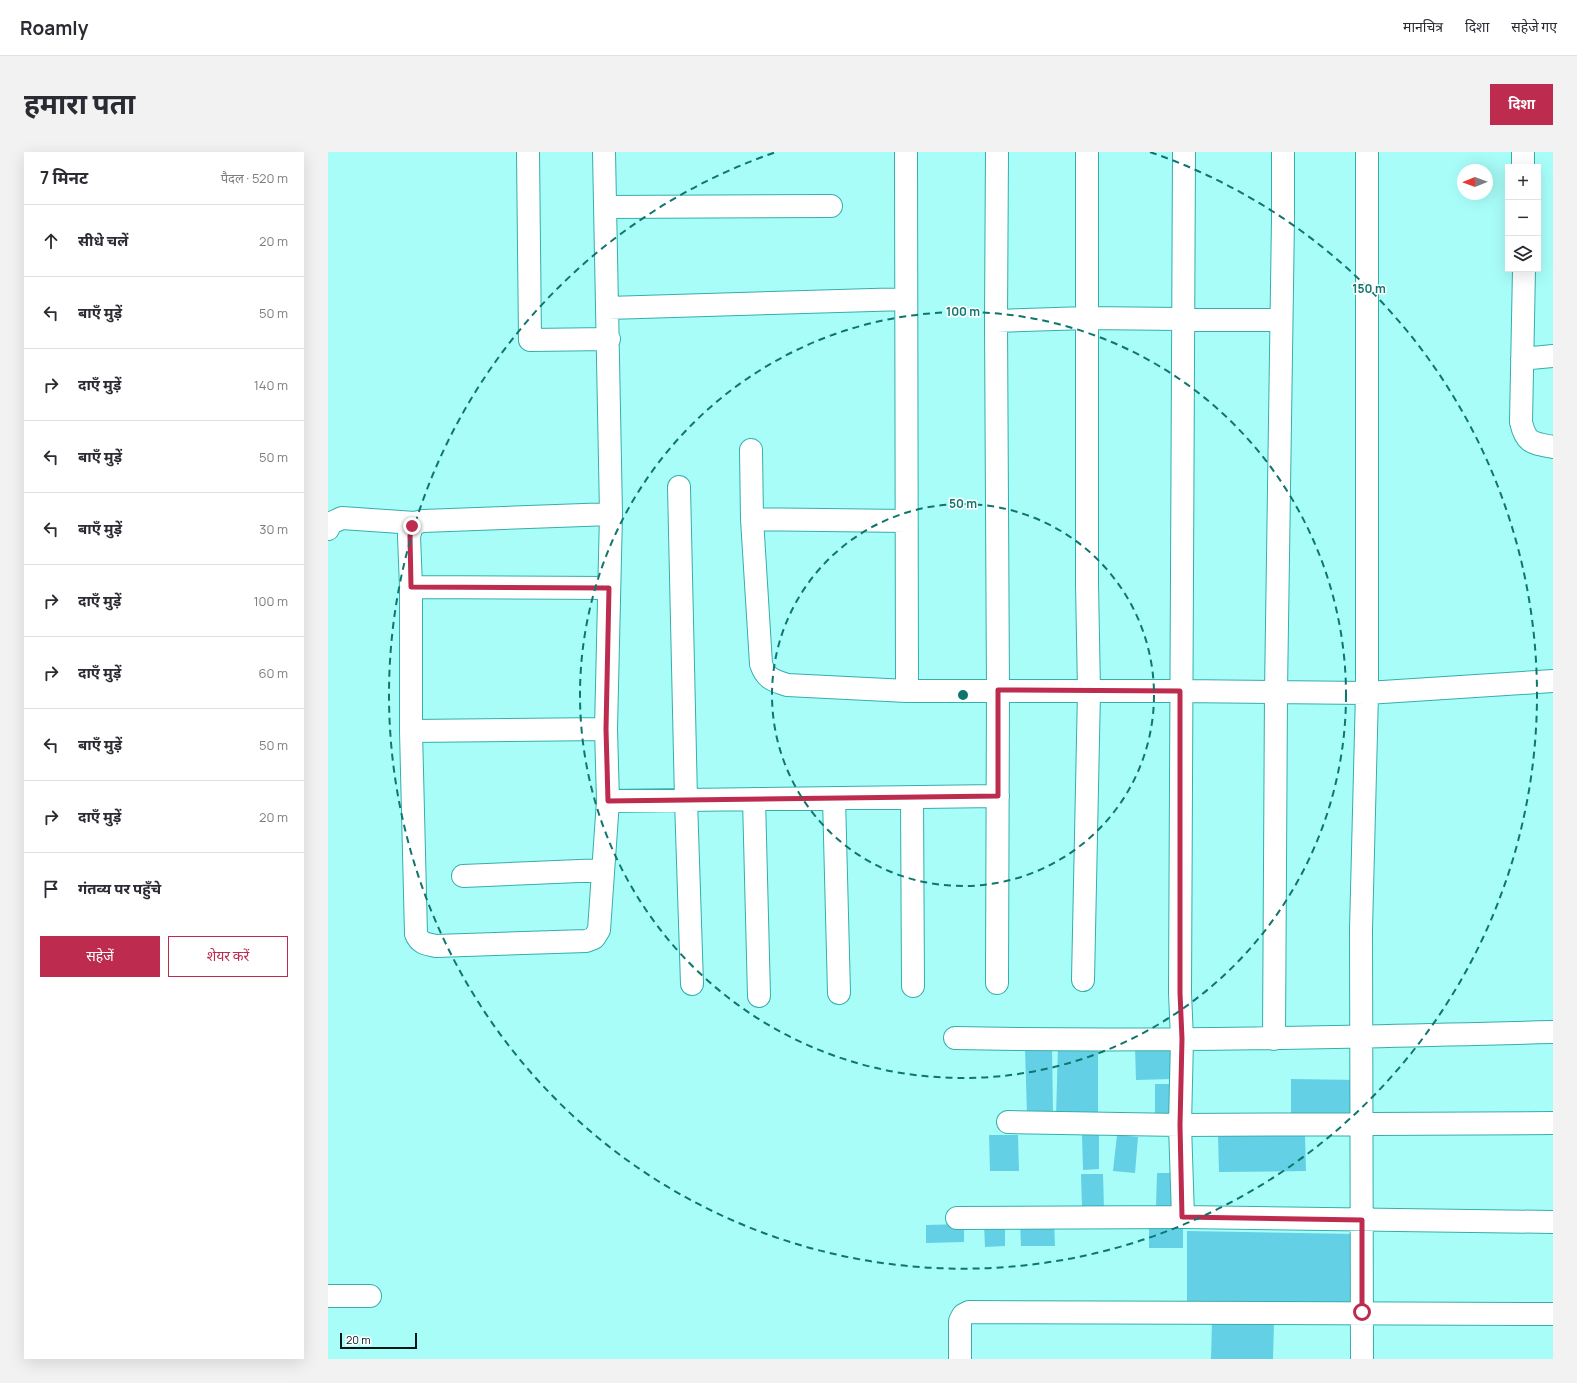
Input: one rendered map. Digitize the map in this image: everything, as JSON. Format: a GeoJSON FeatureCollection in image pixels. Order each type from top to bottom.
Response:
{"type":"FeatureCollection","features":[{"type":"Feature","properties":{"kind":"street"},"geometry":{"type":"LineString","coordinates":[[528,152],[530,340],[608,339]]}},
{"type":"Feature","properties":{"kind":"street"},"geometry":{"type":"LineString","coordinates":[[415,523],[412,526],[410,536],[411,731],[416,934],[421,942],[436,946],[586,941],[594,938],[599,930],[608,801],[606,729],[611,514],[604,152]]}},
{"type":"Feature","properties":{"kind":"street"},"geometry":{"type":"LineString","coordinates":[[906,152],[907,691]]}},
{"type":"Feature","properties":{"kind":"street"},"geometry":{"type":"LineString","coordinates":[[997,152],[997,983]]}},
{"type":"Feature","properties":{"kind":"street"},"geometry":{"type":"LineString","coordinates":[[1083,980],[1089,691],[1087,584],[1087,152]]}},
{"type":"Feature","properties":{"kind":"street"},"geometry":{"type":"LineString","coordinates":[[1182,1217],[1180,1125],[1182,1039],[1180,993],[1180,691],[1184,320],[1184,152]]}},
{"type":"Feature","properties":{"kind":"street"},"geometry":{"type":"LineString","coordinates":[[1274,1039],[1276,692],[1283,152]]}},
{"type":"Feature","properties":{"kind":"street"},"geometry":{"type":"LineString","coordinates":[[1362,1359],[1363,1124],[1361,930],[1367,693],[1367,152]]}},
{"type":"Feature","properties":{"kind":"street"},"geometry":{"type":"LineString","coordinates":[[1523,152],[1523,164]]}},
{"type":"Feature","properties":{"kind":"street"},"geometry":{"type":"LineString","coordinates":[[606,207],[831,206]]}},
{"type":"Feature","properties":{"kind":"street"},"geometry":{"type":"LineString","coordinates":[[1524,272],[1521,416],[1523,432],[1527,439],[1533,443],[1553,447]]}},
{"type":"Feature","properties":{"kind":"street"},"geometry":{"type":"LineString","coordinates":[[608,308],[906,299]]}},
{"type":"Feature","properties":{"kind":"street"},"geometry":{"type":"LineString","coordinates":[[996,321],[1087,318],[1282,320]]}},
{"type":"Feature","properties":{"kind":"street"},"geometry":{"type":"LineString","coordinates":[[1522,359],[1553,356]]}},
{"type":"Feature","properties":{"kind":"street"},"geometry":{"type":"LineString","coordinates":[[751,450],[752,519],[761,664],[766,676],[787,685],[907,691],[998,690],[1367,693],[1553,681]]}},
{"type":"Feature","properties":{"kind":"street"},"geometry":{"type":"LineString","coordinates":[[679,487],[692,984]]}},
{"type":"Feature","properties":{"kind":"street"},"geometry":{"type":"LineString","coordinates":[[329,525],[342,518],[415,523],[423,521],[611,514]]}},
{"type":"Feature","properties":{"kind":"street"},"geometry":{"type":"LineString","coordinates":[[752,519],[906,521]]}},
{"type":"Feature","properties":{"kind":"street"},"geometry":{"type":"LineString","coordinates":[[411,587],[609,588]]}},
{"type":"Feature","properties":{"kind":"street"},"geometry":{"type":"LineString","coordinates":[[411,731],[606,729]]}},
{"type":"Feature","properties":{"kind":"street"},"geometry":{"type":"LineString","coordinates":[[608,801],[998,796]]}},
{"type":"Feature","properties":{"kind":"street"},"geometry":{"type":"LineString","coordinates":[[834,798],[839,993]]}},
{"type":"Feature","properties":{"kind":"street"},"geometry":{"type":"LineString","coordinates":[[912,798],[913,986]]}},
{"type":"Feature","properties":{"kind":"street"},"geometry":{"type":"LineString","coordinates":[[754,799],[759,996]]}},
{"type":"Feature","properties":{"kind":"street"},"geometry":{"type":"LineString","coordinates":[[462,876],[603,870]]}},
{"type":"Feature","properties":{"kind":"street"},"geometry":{"type":"LineString","coordinates":[[955,1038],[1089,1040],[1274,1039],[1553,1032]]}},
{"type":"Feature","properties":{"kind":"street"},"geometry":{"type":"LineString","coordinates":[[1008,1122],[1180,1125],[1553,1123]]}},
{"type":"Feature","properties":{"kind":"street"},"geometry":{"type":"LineString","coordinates":[[957,1218],[1182,1217],[1553,1222]]}},
{"type":"Feature","properties":{"kind":"street"},"geometry":{"type":"LineString","coordinates":[[328,1296],[370,1296]]}},
{"type":"Feature","properties":{"kind":"street"},"geometry":{"type":"LineString","coordinates":[[960,1359],[960,1321],[963,1315],[969,1312],[1362,1312],[1553,1314]]}},
{"type":"Feature","properties":{"kind":"building"},"geometry":{"type":"Polygon","coordinates":[[[1058,1046],[1098,1046],[1098,1116],[1056,1117],[1058,1046]]]}},
{"type":"Feature","properties":{"kind":"building"},"geometry":{"type":"Polygon","coordinates":[[[1171,1046],[1172,1079],[1136,1080],[1135,1047],[1171,1046]]]}},
{"type":"Feature","properties":{"kind":"building"},"geometry":{"type":"Polygon","coordinates":[[[1025,1048],[1052,1048],[1053,1114],[1027,1115],[1025,1048]]]}},
{"type":"Feature","properties":{"kind":"building"},"geometry":{"type":"Polygon","coordinates":[[[1291,1079],[1358,1080],[1358,1115],[1291,1114],[1291,1079]]]}},
{"type":"Feature","properties":{"kind":"building"},"geometry":{"type":"Polygon","coordinates":[[[1155,1084],[1173,1084],[1174,1119],[1155,1119],[1155,1084]]]}},
{"type":"Feature","properties":{"kind":"building"},"geometry":{"type":"Polygon","coordinates":[[[1082,1134],[1099,1134],[1099,1169],[1083,1170],[1082,1134]]]}},
{"type":"Feature","properties":{"kind":"building"},"geometry":{"type":"Polygon","coordinates":[[[989,1135],[1018,1135],[1019,1171],[990,1171],[989,1135]]]}},
{"type":"Feature","properties":{"kind":"building"},"geometry":{"type":"Polygon","coordinates":[[[1117,1135],[1138,1137],[1135,1173],[1113,1171],[1117,1135]]]}},
{"type":"Feature","properties":{"kind":"building"},"geometry":{"type":"Polygon","coordinates":[[[1218,1136],[1305,1136],[1306,1171],[1219,1172],[1218,1136]]]}},
{"type":"Feature","properties":{"kind":"building"},"geometry":{"type":"Polygon","coordinates":[[[1157,1173],[1174,1173],[1173,1208],[1156,1207],[1157,1173]]]}},
{"type":"Feature","properties":{"kind":"building"},"geometry":{"type":"Polygon","coordinates":[[[1081,1174],[1103,1174],[1104,1208],[1082,1208],[1081,1174]]]}},
{"type":"Feature","properties":{"kind":"building"},"geometry":{"type":"Polygon","coordinates":[[[1005,1222],[1005,1246],[985,1247],[984,1223],[1005,1222]]]}},
{"type":"Feature","properties":{"kind":"building"},"geometry":{"type":"Polygon","coordinates":[[[1020,1222],[1054,1222],[1055,1246],[1021,1246],[1020,1222]]]}},
{"type":"Feature","properties":{"kind":"building"},"geometry":{"type":"Polygon","coordinates":[[[964,1224],[964,1242],[926,1243],[926,1225],[964,1224]]]}},
{"type":"Feature","properties":{"kind":"building"},"geometry":{"type":"Polygon","coordinates":[[[1183,1228],[1183,1248],[1149,1248],[1149,1229],[1183,1228]]]}},
{"type":"Feature","properties":{"kind":"building"},"geometry":{"type":"Polygon","coordinates":[[[1187,1231],[1355,1234],[1354,1304],[1187,1301],[1187,1231]]]}},
{"type":"Feature","properties":{"kind":"building"},"geometry":{"type":"Polygon","coordinates":[[[1212,1321],[1274,1322],[1273,1359],[1211,1359],[1212,1321]]]}},
{"type":"Feature","properties":{"kind":"route"},"geometry":{"type":"LineString","coordinates":[[412,526],[410,536],[411,587],[609,588],[606,729],[608,801],[998,796],[998,690],[1180,691],[1180,993],[1182,1039],[1180,1125],[1182,1217],[1362,1220],[1362,1312]]}}]}
